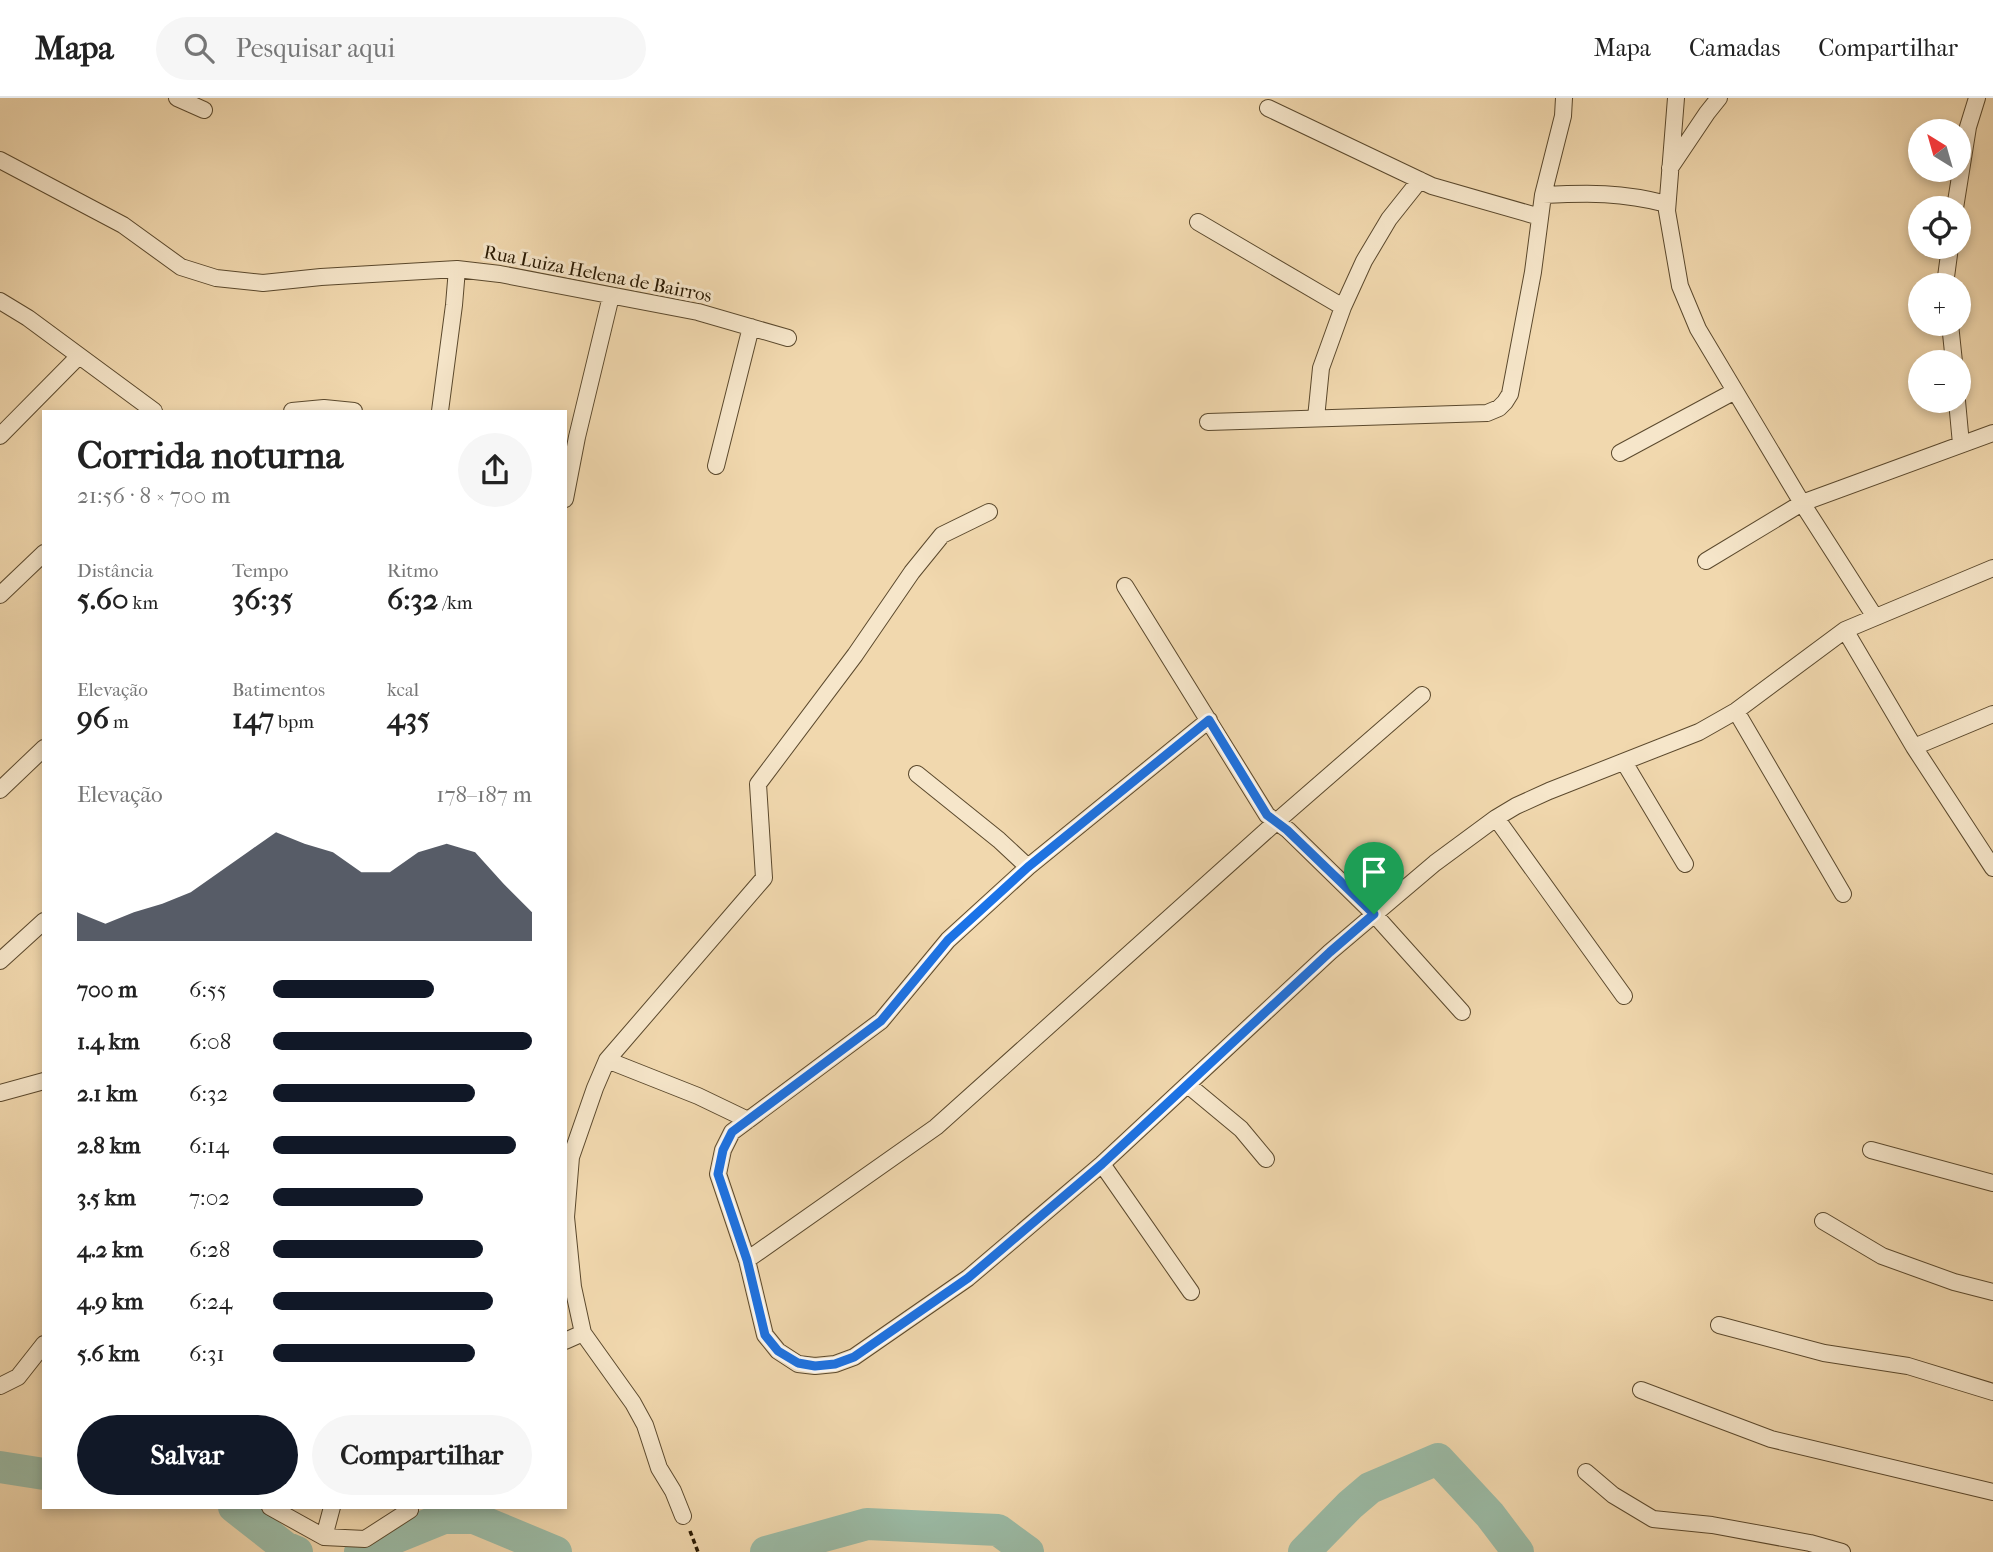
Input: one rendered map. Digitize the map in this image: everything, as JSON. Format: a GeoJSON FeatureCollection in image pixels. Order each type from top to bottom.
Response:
{"type":"FeatureCollection","features":[{"type":"Feature","properties":{"kind":"street"},"geometry":{"type":"LineString","coordinates":[[177,98],[204,110]]}},
{"type":"Feature","properties":{"kind":"street"},"geometry":{"type":"LineString","coordinates":[[1208,422],[1487,413],[1499,408],[1510,394],[1533,272],[1543,195],[1563,116],[1564,98]]}},
{"type":"Feature","properties":{"kind":"street"},"geometry":{"type":"LineString","coordinates":[[1676,98],[1667,204],[1680,286],[1698,329],[1802,503],[1875,617]]}},
{"type":"Feature","properties":{"kind":"street"},"geometry":{"type":"LineString","coordinates":[[1669,170],[1719,98]]}},
{"type":"Feature","properties":{"kind":"street"},"geometry":{"type":"LineString","coordinates":[[1957,196],[1968,127],[1978,98]]}},
{"type":"Feature","properties":{"kind":"street"},"geometry":{"type":"LineString","coordinates":[[1268,108],[1432,186],[1540,217]]}},
{"type":"Feature","properties":{"kind":"street"},"geometry":{"type":"LineString","coordinates":[[0,160],[123,225],[181,267],[216,278],[262,283],[321,276],[457,269]]}},
{"type":"Feature","properties":{"kind":"street"},"geometry":{"type":"LineString","coordinates":[[1316,418],[1321,369],[1343,307],[1364,261],[1389,219],[1420,180]]}},
{"type":"Feature","properties":{"kind":"street"},"geometry":{"type":"LineString","coordinates":[[1543,195],[1602,193],[1667,204]]}},
{"type":"Feature","properties":{"kind":"street"},"geometry":{"type":"LineString","coordinates":[[1198,222],[1343,307]]}},
{"type":"Feature","properties":{"kind":"street","name":"Rua Luiza Helena de Bairros"},"geometry":{"type":"LineString","coordinates":[[440,410],[457,269],[500,274],[698,312],[788,338]]}},
{"type":"Feature","properties":{"kind":"street"},"geometry":{"type":"LineString","coordinates":[[567,478],[571,436],[611,296]]}},
{"type":"Feature","properties":{"kind":"street"},"geometry":{"type":"LineString","coordinates":[[0,301],[28,318],[153,410]]}},
{"type":"Feature","properties":{"kind":"street"},"geometry":{"type":"LineString","coordinates":[[716,466],[751,327]]}},
{"type":"Feature","properties":{"kind":"street"},"geometry":{"type":"LineString","coordinates":[[0,436],[79,356]]}},
{"type":"Feature","properties":{"kind":"street"},"geometry":{"type":"LineString","coordinates":[[1620,453],[1735,391]]}},
{"type":"Feature","properties":{"kind":"street"},"geometry":{"type":"LineString","coordinates":[[1958,413],[1961,444]]}},
{"type":"Feature","properties":{"kind":"street"},"geometry":{"type":"LineString","coordinates":[[1706,561],[1802,503],[1993,433]]}},
{"type":"Feature","properties":{"kind":"street"},"geometry":{"type":"LineString","coordinates":[[567,1186],[568,1156],[607,1060],[764,878],[758,784],[855,655],[912,572],[942,535],[989,512]]}},
{"type":"Feature","properties":{"kind":"street"},"geometry":{"type":"LineString","coordinates":[[0,595],[42,555]]}},
{"type":"Feature","properties":{"kind":"street"},"geometry":{"type":"LineString","coordinates":[[1209,720],[1028,867],[948,940],[881,1021],[732,1132],[723,1150],[718,1174],[747,1260],[765,1335],[778,1351],[798,1363],[815,1366],[835,1364],[854,1357],[968,1278],[1102,1164],[1330,952],[1435,863],[1496,818],[1549,791],[1699,732],[1736,712],[1845,630],[1993,568]]}},
{"type":"Feature","properties":{"kind":"street"},"geometry":{"type":"LineString","coordinates":[[1125,586],[1267,815],[1287,830],[1374,914],[1462,1012]]}},
{"type":"Feature","properties":{"kind":"street"},"geometry":{"type":"LineString","coordinates":[[1845,630],[1914,747],[1990,857]]}},
{"type":"Feature","properties":{"kind":"street"},"geometry":{"type":"LineString","coordinates":[[747,1260],[936,1127],[1422,695]]}},
{"type":"Feature","properties":{"kind":"street"},"geometry":{"type":"LineString","coordinates":[[1736,712],[1843,894]]}},
{"type":"Feature","properties":{"kind":"street"},"geometry":{"type":"LineString","coordinates":[[1914,747],[1993,714]]}},
{"type":"Feature","properties":{"kind":"street"},"geometry":{"type":"LineString","coordinates":[[0,790],[42,750]]}},
{"type":"Feature","properties":{"kind":"street"},"geometry":{"type":"LineString","coordinates":[[1624,762],[1685,864]]}},
{"type":"Feature","properties":{"kind":"street"},"geometry":{"type":"LineString","coordinates":[[917,774],[1028,867]]}},
{"type":"Feature","properties":{"kind":"street"},"geometry":{"type":"LineString","coordinates":[[1496,818],[1624,996]]}},
{"type":"Feature","properties":{"kind":"street"},"geometry":{"type":"LineString","coordinates":[[0,961],[42,923]]}},
{"type":"Feature","properties":{"kind":"street"},"geometry":{"type":"LineString","coordinates":[[607,1060],[698,1096],[748,1120]]}},
{"type":"Feature","properties":{"kind":"street"},"geometry":{"type":"LineString","coordinates":[[0,1093],[42,1082]]}},
{"type":"Feature","properties":{"kind":"street"},"geometry":{"type":"LineString","coordinates":[[1188,1085],[1241,1129],[1266,1158]]}},
{"type":"Feature","properties":{"kind":"street"},"geometry":{"type":"LineString","coordinates":[[1871,1150],[1993,1183]]}},
{"type":"Feature","properties":{"kind":"street"},"geometry":{"type":"LineString","coordinates":[[1102,1164],[1191,1292]]}},
{"type":"Feature","properties":{"kind":"street"},"geometry":{"type":"LineString","coordinates":[[1823,1221],[1882,1255],[1954,1282],[1993,1292]]}},
{"type":"Feature","properties":{"kind":"street"},"geometry":{"type":"LineString","coordinates":[[567,1227],[573,1287],[583,1333],[645,1425],[659,1468],[673,1491],[683,1517]]}},
{"type":"Feature","properties":{"kind":"street"},"geometry":{"type":"LineString","coordinates":[[1719,1325],[1824,1353],[1908,1366],[1993,1392]]}},
{"type":"Feature","properties":{"kind":"street"},"geometry":{"type":"LineString","coordinates":[[567,1340],[583,1333]]}},
{"type":"Feature","properties":{"kind":"street"},"geometry":{"type":"LineString","coordinates":[[0,1386],[18,1377],[42,1347]]}},
{"type":"Feature","properties":{"kind":"street"},"geometry":{"type":"LineString","coordinates":[[1641,1390],[1771,1439],[1993,1492]]}},
{"type":"Feature","properties":{"kind":"street"},"geometry":{"type":"LineString","coordinates":[[1586,1472],[1613,1494],[1653,1519],[1712,1525],[1810,1543],[1842,1552]]}},
{"type":"Feature","properties":{"kind":"street"},"geometry":{"type":"LineString","coordinates":[[274,1509],[324,1537],[365,1539],[410,1510]]}},
{"type":"Feature","properties":{"kind":"street"},"geometry":{"type":"LineString","coordinates":[[324,1537],[331,1509]]}},
{"type":"Feature","properties":{"kind":"waterway"},"geometry":{"type":"LineString","coordinates":[[1304,1552],[1370,1488],[1438,1459],[1490,1515],[1518,1552]]}},
{"type":"Feature","properties":{"kind":"waterway"},"geometry":{"type":"LineString","coordinates":[[0,1467],[42,1474]]}},
{"type":"Feature","properties":{"kind":"waterway"},"geometry":{"type":"LineString","coordinates":[[237,1509],[285,1547],[297,1552]]}},
{"type":"Feature","properties":{"kind":"waterway"},"geometry":{"type":"LineString","coordinates":[[360,1552],[444,1518],[474,1518],[556,1552]]}},
{"type":"Feature","properties":{"kind":"waterway"},"geometry":{"type":"LineString","coordinates":[[766,1552],[867,1524],[998,1530],[1028,1552]]}},
{"type":"Feature","properties":{"kind":"route"},"geometry":{"type":"LineString","coordinates":[[1209,720],[1267,815],[1287,830],[1374,914],[1102,1164],[968,1278],[854,1357],[835,1364],[815,1366],[798,1363],[778,1351],[765,1335],[747,1260],[718,1174],[723,1150],[732,1132],[881,1021],[948,940],[1028,867],[1209,720]]}}]}
